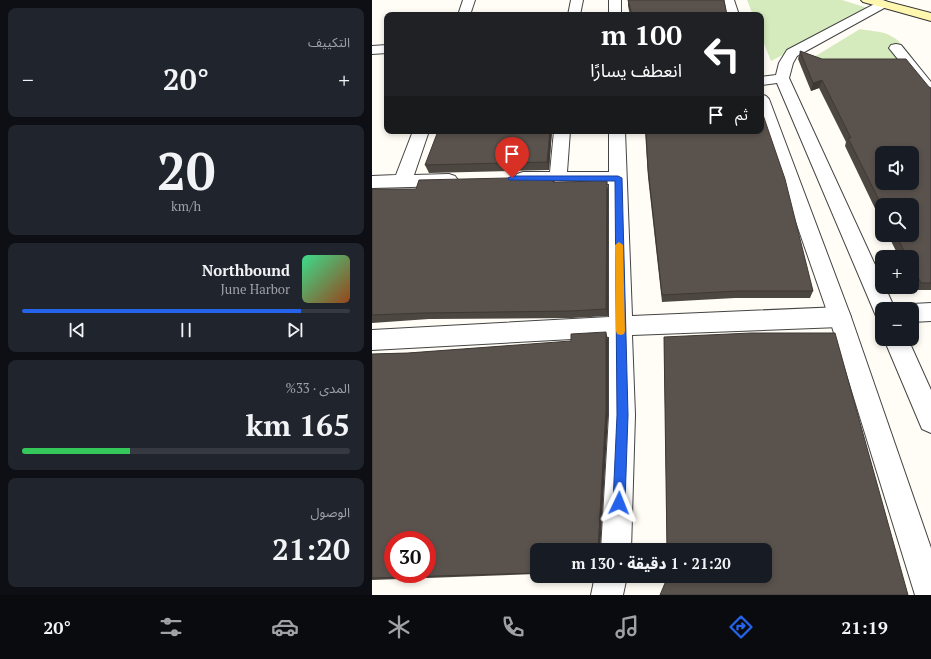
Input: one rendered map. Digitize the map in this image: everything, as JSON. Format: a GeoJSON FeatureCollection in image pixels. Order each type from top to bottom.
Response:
{"type":"FeatureCollection","features":[{"type":"Feature","properties":{"kind":"main road"},"geometry":{"type":"LineString","coordinates":[[875,2],[931,17]]}},
{"type":"Feature","properties":{"kind":"street"},"geometry":{"type":"LineString","coordinates":[[465,12],[470,0]]}},
{"type":"Feature","properties":{"kind":"street"},"geometry":{"type":"LineString","coordinates":[[575,12],[577,0]]}},
{"type":"Feature","properties":{"kind":"street"},"geometry":{"type":"LineString","coordinates":[[615,0],[615,12]]}},
{"type":"Feature","properties":{"kind":"street"},"geometry":{"type":"LineString","coordinates":[[728,0],[732,12]]}},
{"type":"Feature","properties":{"kind":"street"},"geometry":{"type":"LineString","coordinates":[[875,2],[792,53],[786,63],[782,78],[881,302]]}},
{"type":"Feature","properties":{"kind":"street"},"geometry":{"type":"LineString","coordinates":[[896,48],[931,91]]}},
{"type":"Feature","properties":{"kind":"street"},"geometry":{"type":"LineString","coordinates":[[372,50],[384,50]]}},
{"type":"Feature","properties":{"kind":"street"},"geometry":{"type":"LineString","coordinates":[[764,81],[782,78]]}},
{"type":"Feature","properties":{"kind":"street"},"geometry":{"type":"LineString","coordinates":[[764,107],[840,317],[931,595]]}},
{"type":"Feature","properties":{"kind":"street"},"geometry":{"type":"LineString","coordinates":[[403,181],[420,134]]}},
{"type":"Feature","properties":{"kind":"street"},"geometry":{"type":"LineString","coordinates":[[558,177],[562,134]]}},
{"type":"Feature","properties":{"kind":"street"},"geometry":{"type":"LineString","coordinates":[[616,543],[622,415],[617,134]]}},
{"type":"Feature","properties":{"kind":"street"},"geometry":{"type":"LineString","coordinates":[[504,178],[618,178]]}},
{"type":"Feature","properties":{"kind":"street"},"geometry":{"type":"LineString","coordinates":[[372,182],[465,179]]}},
{"type":"Feature","properties":{"kind":"street"},"geometry":{"type":"LineString","coordinates":[[919,313],[931,312]]}},
{"type":"Feature","properties":{"kind":"street"},"geometry":{"type":"LineString","coordinates":[[372,340],[621,326],[840,317]]}},
{"type":"Feature","properties":{"kind":"street"},"geometry":{"type":"LineString","coordinates":[[899,346],[931,420]]}},
{"type":"Feature","properties":{"kind":"street"},"geometry":{"type":"LineString","coordinates":[[607,595],[610,583]]}},
{"type":"Feature","properties":{"kind":"green space"},"geometry":{"type":"Polygon","coordinates":[[[747,0],[842,0],[871,9],[771,61],[764,44],[764,12],[752,12],[747,0]]]}},
{"type":"Feature","properties":{"kind":"green space"},"geometry":{"type":"Polygon","coordinates":[[[860,29],[888,34],[895,38],[910,54],[917,67],[809,60],[860,29]]]}},
{"type":"Feature","properties":{"kind":"building"},"geometry":{"type":"Polygon","coordinates":[[[628,0],[724,0],[726,12],[631,12],[628,0]]]}},
{"type":"Feature","properties":{"kind":"building"},"geometry":{"type":"Polygon","coordinates":[[[800,51],[822,59],[906,59],[931,88],[931,283],[921,283],[919,279],[919,250],[904,250],[900,242],[919,242],[919,198],[878,198],[848,138],[851,138],[822,80],[813,83],[800,51]]]}},
{"type":"Feature","properties":{"kind":"building"},"geometry":{"type":"Polygon","coordinates":[[[764,118],[785,179],[813,291],[737,291],[662,295],[648,169],[646,134],[764,134],[764,118]]]}},
{"type":"Feature","properties":{"kind":"building"},"geometry":{"type":"Polygon","coordinates":[[[437,134],[550,134],[547,162],[425,165],[437,134]]]}},
{"type":"Feature","properties":{"kind":"building"},"geometry":{"type":"Polygon","coordinates":[[[553,177],[553,182],[607,181],[606,309],[372,315],[372,189],[416,189],[419,180],[553,177]]]}},
{"type":"Feature","properties":{"kind":"building"},"geometry":{"type":"Polygon","coordinates":[[[606,332],[606,410],[598,543],[530,543],[530,573],[436,576],[436,531],[384,531],[384,578],[372,578],[372,354],[408,353],[571,341],[571,334],[606,332]]]}},
{"type":"Feature","properties":{"kind":"building"},"geometry":{"type":"Polygon","coordinates":[[[751,333],[835,333],[908,595],[660,595],[665,583],[772,583],[772,543],[667,543],[664,337],[751,333]]]}},
{"type":"Feature","properties":{"kind":"slow traffic"},"geometry":{"type":"LineString","coordinates":[[619,245],[621,331]]}},
{"type":"Feature","properties":{"kind":"route"},"geometry":{"type":"LineString","coordinates":[[512,178],[618,178],[622,415],[619,503]]}}]}
